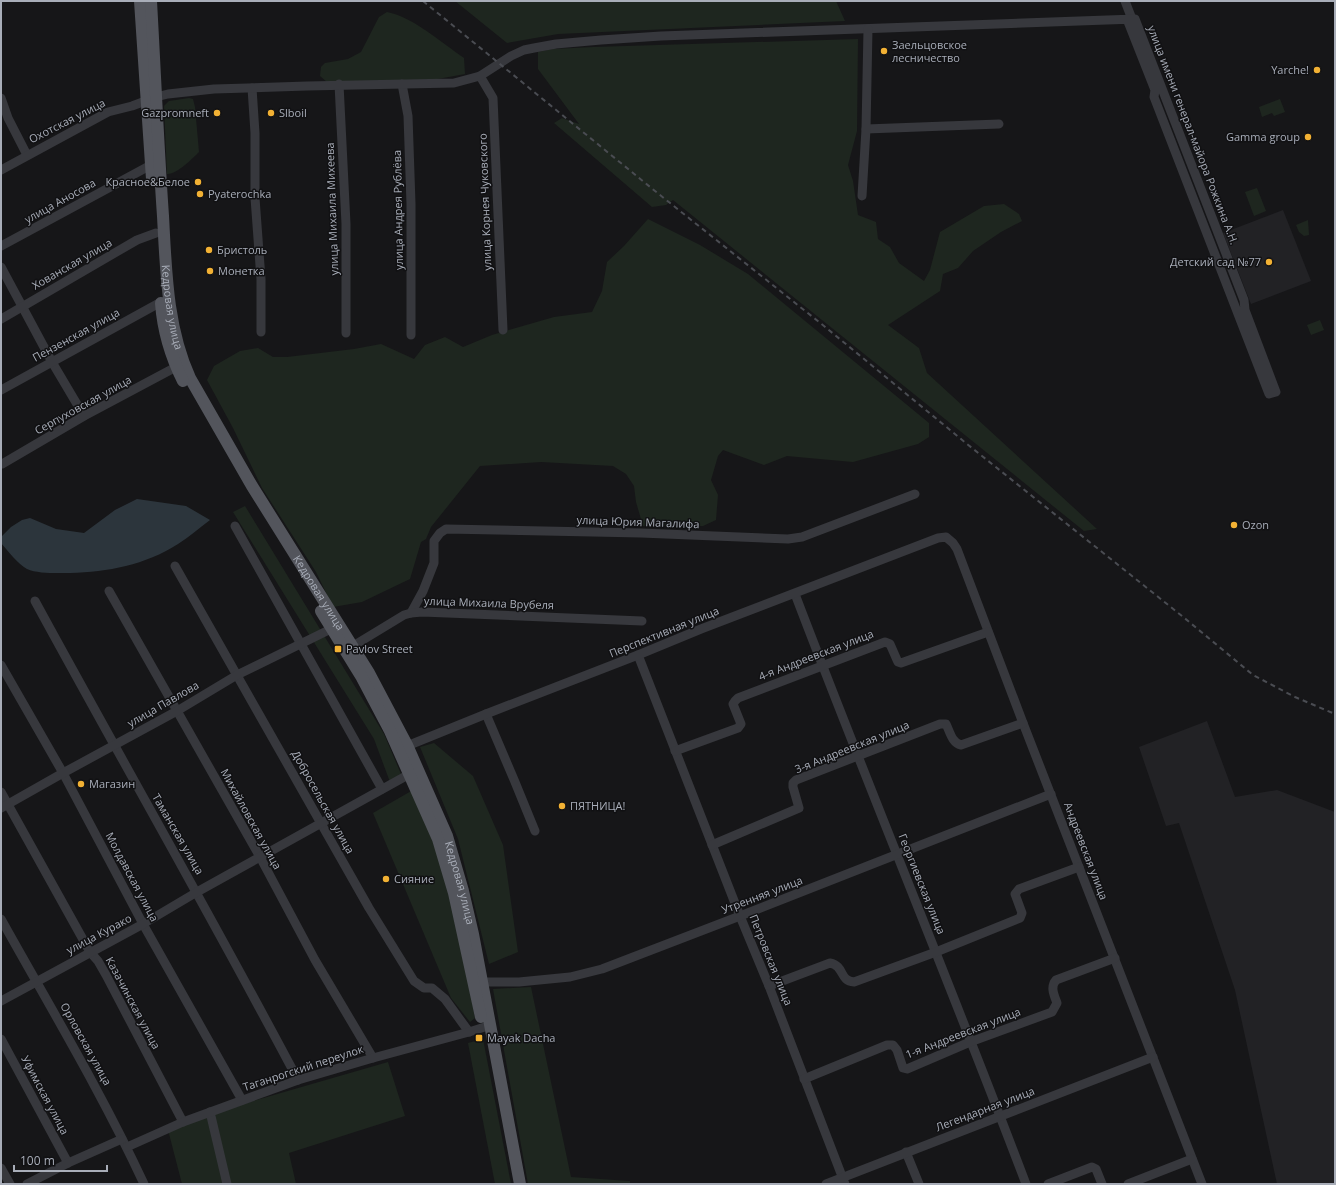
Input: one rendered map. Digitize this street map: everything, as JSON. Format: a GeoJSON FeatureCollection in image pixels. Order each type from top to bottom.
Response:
{"type":"FeatureCollection","features":[{"type":"Feature","properties":{"kind":"main road","name":"Кедровая улица"},"geometry":{"type":"LineString","coordinates":[[140,1],[152,98],[170,311],[175,337],[190,378],[335,627]]}},
{"type":"Feature","properties":{"kind":"main road","name":"Кедровая улица"},"geometry":{"type":"LineString","coordinates":[[151,1],[151,165],[162,315],[167,339],[176,367],[198,408],[349,649],[364,683],[403,747],[447,836],[463,891],[478,982],[520,1184]]}},
{"type":"Feature","properties":{"kind":"main road","name":"Кедровая улица"},"geometry":{"type":"LineString","coordinates":[[487,1026],[512,1184]]}},
{"type":"Feature","properties":{"kind":"street"},"geometry":{"type":"LineString","coordinates":[[1125,1],[1131,19]]}},
{"type":"Feature","properties":{"kind":"street","name":"Охотская улица"},"geometry":{"type":"LineString","coordinates":[[1,170],[108,112],[132,106],[152,98],[192,91],[339,84],[454,83],[480,76],[511,56],[534,48],[556,44],[601,40],[661,36],[868,30],[1131,19]]}},
{"type":"Feature","properties":{"kind":"street","name":"улица имени генерал-майора Рожкина А.Н."},"geometry":{"type":"LineString","coordinates":[[1131,19],[1244,300],[1245,310],[1277,391],[1270,395],[1154,97],[1155,90],[1131,19]]}},
{"type":"Feature","properties":{"kind":"street"},"geometry":{"type":"LineString","coordinates":[[862,196],[866,129],[868,30]]}},
{"type":"Feature","properties":{"kind":"street","name":"улица Корнея Чуковского"},"geometry":{"type":"LineString","coordinates":[[480,76],[493,98],[503,330]]}},
{"type":"Feature","properties":{"kind":"street","name":"улица Михаила Михеева"},"geometry":{"type":"LineString","coordinates":[[339,84],[346,224],[346,333]]}},
{"type":"Feature","properties":{"kind":"street","name":"улица Андрея Рублёва"},"geometry":{"type":"LineString","coordinates":[[402,84],[409,124],[411,204],[411,336]]}},
{"type":"Feature","properties":{"kind":"street"},"geometry":{"type":"LineString","coordinates":[[252,88],[255,133],[255,198],[261,279],[260,332]]}},
{"type":"Feature","properties":{"kind":"street"},"geometry":{"type":"LineString","coordinates":[[1,98],[8,118],[27,155]]}},
{"type":"Feature","properties":{"kind":"street"},"geometry":{"type":"LineString","coordinates":[[866,129],[999,124]]}},
{"type":"Feature","properties":{"kind":"street","name":"улица Аносова"},"geometry":{"type":"LineString","coordinates":[[1,246],[151,165]]}},
{"type":"Feature","properties":{"kind":"street","name":"Хованская улица"},"geometry":{"type":"LineString","coordinates":[[1,319],[137,240],[156,233]]}},
{"type":"Feature","properties":{"kind":"street"},"geometry":{"type":"LineString","coordinates":[[1,267],[52,362],[84,416]]}},
{"type":"Feature","properties":{"kind":"street","name":"Пензенская улица"},"geometry":{"type":"LineString","coordinates":[[1,390],[161,302]]}},
{"type":"Feature","properties":{"kind":"street","name":"Серпуховская улица"},"geometry":{"type":"LineString","coordinates":[[2,464],[84,416],[176,367]]}},
{"type":"Feature","properties":{"kind":"street","name":"улица Юрия Магалифа"},"geometry":{"type":"LineString","coordinates":[[411,612],[434,563],[434,541],[440,533],[446,529],[641,533],[788,539],[802,537],[915,494]]}},
{"type":"Feature","properties":{"kind":"street"},"geometry":{"type":"LineString","coordinates":[[235,526],[382,789]]}},
{"type":"Feature","properties":{"kind":"street","name":"Андреевская улица"},"geometry":{"type":"LineString","coordinates":[[938,538],[946,537],[953,542],[957,549],[1022,722],[1202,1184]]}},
{"type":"Feature","properties":{"kind":"street","name":"Перспективная улица"},"geometry":{"type":"LineString","coordinates":[[403,747],[701,629],[938,538]]}},
{"type":"Feature","properties":{"kind":"street","name":"Добросельская улица"},"geometry":{"type":"LineString","coordinates":[[175,566],[369,908],[414,981],[424,988],[432,988],[445,999],[469,1032]]}},
{"type":"Feature","properties":{"kind":"street","name":"Михайловская улица"},"geometry":{"type":"LineString","coordinates":[[109,591],[260,857],[315,960],[373,1058]]}},
{"type":"Feature","properties":{"kind":"street","name":"Георгиевская улица"},"geometry":{"type":"LineString","coordinates":[[795,594],[1026,1184]]}},
{"type":"Feature","properties":{"kind":"street","name":"Таманская улица"},"geometry":{"type":"LineString","coordinates":[[35,601],[197,892],[298,1080]]}},
{"type":"Feature","properties":{"kind":"street","name":"улица Михаила Врубеля"},"geometry":{"type":"LineString","coordinates":[[349,649],[411,612],[642,621]]}},
{"type":"Feature","properties":{"kind":"street","name":"улица Павлова"},"geometry":{"type":"LineString","coordinates":[[5,806],[177,711],[237,675],[335,627]]}},
{"type":"Feature","properties":{"kind":"street","name":"4-я Андреевская улица"},"geometry":{"type":"LineString","coordinates":[[675,751],[738,728],[741,724],[733,704],[738,698],[822,665],[885,642],[890,644],[897,660],[901,663],[988,632]]}},
{"type":"Feature","properties":{"kind":"street","name":"Петровская улица"},"geometry":{"type":"LineString","coordinates":[[638,655],[740,916],[769,986],[844,1181]]}},
{"type":"Feature","properties":{"kind":"street","name":"Молдавская улица"},"geometry":{"type":"LineString","coordinates":[[1,665],[63,773],[143,924],[242,1100]]}},
{"type":"Feature","properties":{"kind":"street"},"geometry":{"type":"LineString","coordinates":[[486,714],[534,831]]}},
{"type":"Feature","properties":{"kind":"street","name":"3-я Андреевская улица"},"geometry":{"type":"LineString","coordinates":[[712,845],[796,811],[799,808],[799,804],[793,783],[796,780],[940,724],[946,724],[954,741],[961,745],[1022,722]]}},
{"type":"Feature","properties":{"kind":"street","name":"улица Курако"},"geometry":{"type":"LineString","coordinates":[[1,1001],[143,924],[197,892],[322,824],[414,771]]}},
{"type":"Feature","properties":{"kind":"street","name":"Казачинская улица"},"geometry":{"type":"LineString","coordinates":[[1,792],[5,806],[90,952],[98,961],[106,975],[183,1122]]}},
{"type":"Feature","properties":{"kind":"street","name":"Утренняя улица"},"geometry":{"type":"LineString","coordinates":[[478,982],[519,982],[570,977],[602,969],[1050,794]]}},
{"type":"Feature","properties":{"kind":"street"},"geometry":{"type":"LineString","coordinates":[[769,986],[830,963],[835,964],[839,968],[848,982],[854,982],[936,952],[1020,918],[1022,913],[1015,894],[1019,889],[1079,867]]}},
{"type":"Feature","properties":{"kind":"street","name":"Орловская улица"},"geometry":{"type":"LineString","coordinates":[[1,919],[81,1059],[125,1143],[144,1184]]}},
{"type":"Feature","properties":{"kind":"street","name":"1-я Андреевская улица"},"geometry":{"type":"LineString","coordinates":[[804,1079],[887,1045],[893,1045],[897,1050],[903,1068],[907,1069],[970,1042],[1052,1012],[1057,1004],[1052,988],[1056,980],[1115,958]]}},
{"type":"Feature","properties":{"kind":"street","name":"Таганрогский переулок"},"geometry":{"type":"LineString","coordinates":[[27,1184],[68,1163],[298,1080],[487,1026]]}},
{"type":"Feature","properties":{"kind":"street","name":"Уфимская улица"},"geometry":{"type":"LineString","coordinates":[[1,1039],[68,1163]]}},
{"type":"Feature","properties":{"kind":"street","name":"Легендарная улица"},"geometry":{"type":"LineString","coordinates":[[826,1184],[844,1181],[906,1152],[1153,1057]]}},
{"type":"Feature","properties":{"kind":"street"},"geometry":{"type":"LineString","coordinates":[[210,1112],[227,1184]]}},
{"type":"Feature","properties":{"kind":"street"},"geometry":{"type":"LineString","coordinates":[[906,1152],[919,1184]]}},
{"type":"Feature","properties":{"kind":"street"},"geometry":{"type":"LineString","coordinates":[[1128,1184],[1192,1159]]}},
{"type":"Feature","properties":{"kind":"street"},"geometry":{"type":"LineString","coordinates":[[1048,1184],[1092,1167],[1096,1169],[1102,1184]]}},
{"type":"Feature","properties":{"kind":"street"},"geometry":{"type":"LineString","coordinates":[[1,1168],[10,1184]]}},
{"type":"Feature","properties":{"kind":"shaded area"},"geometry":{"type":"Polygon","coordinates":[[[455,1],[836,1],[845,21],[558,34],[507,43],[455,1]]]}},
{"type":"Feature","properties":{"kind":"shaded area"},"geometry":{"type":"Polygon","coordinates":[[[387,12],[407,19],[437,38],[464,58],[465,74],[432,80],[327,82],[320,76],[321,67],[325,63],[348,59],[361,52],[379,17],[387,12]]]}},
{"type":"Feature","properties":{"kind":"shaded area"},"geometry":{"type":"Polygon","coordinates":[[[858,39],[857,131],[848,165],[853,181],[858,215],[876,222],[878,239],[890,247],[899,263],[924,281],[930,270],[940,232],[984,206],[1004,204],[1019,214],[1022,221],[1001,232],[973,251],[958,268],[943,274],[940,291],[888,325],[919,348],[927,373],[1097,529],[1084,531],[673,200],[666,205],[652,207],[554,123],[562,118],[579,124],[538,69],[538,52],[553,49],[858,39]]]}},
{"type":"Feature","properties":{"kind":"shaded area"},"geometry":{"type":"Polygon","coordinates":[[[189,98],[193,99],[195,107],[199,152],[175,172],[167,174],[164,106],[169,101],[189,98]]]}},
{"type":"Feature","properties":{"kind":"shaded area"},"geometry":{"type":"Polygon","coordinates":[[[1280,99],[1285,112],[1274,116],[1272,113],[1262,117],[1259,107],[1280,99]]]}},
{"type":"Feature","properties":{"kind":"shaded area"},"geometry":{"type":"Polygon","coordinates":[[[1257,188],[1266,211],[1254,216],[1245,192],[1257,188]]]}},
{"type":"Feature","properties":{"kind":"shaded area","name":"Детский сад №77"},"geometry":{"type":"Polygon","coordinates":[[[1283,210],[1311,281],[1251,304],[1223,233],[1283,210]]]}},
{"type":"Feature","properties":{"kind":"shaded area"},"geometry":{"type":"Polygon","coordinates":[[[648,219],[700,245],[748,274],[929,423],[929,437],[918,444],[853,462],[787,456],[764,465],[723,450],[718,456],[711,480],[718,495],[716,520],[703,526],[643,526],[636,502],[634,486],[626,474],[613,466],[541,462],[480,466],[431,527],[426,539],[421,542],[410,579],[362,602],[333,607],[316,572],[262,488],[233,428],[207,380],[214,366],[240,351],[258,348],[273,357],[287,357],[354,349],[381,344],[414,359],[425,345],[445,337],[463,347],[492,335],[554,317],[592,312],[602,291],[607,262],[624,246],[648,219]]]}},
{"type":"Feature","properties":{"kind":"shaded area"},"geometry":{"type":"Polygon","coordinates":[[[1308,220],[1309,235],[1304,236],[1299,232],[1296,225],[1308,220]]]}},
{"type":"Feature","properties":{"kind":"shaded area"},"geometry":{"type":"Polygon","coordinates":[[[1320,320],[1324,330],[1311,335],[1307,325],[1320,320]]]}},
{"type":"Feature","properties":{"kind":"shaded area"},"geometry":{"type":"Polygon","coordinates":[[[137,499],[186,506],[210,520],[178,544],[153,557],[126,566],[98,571],[54,573],[32,571],[20,564],[1,543],[1,537],[11,527],[22,520],[30,518],[56,529],[84,533],[115,510],[137,499]]]}},
{"type":"Feature","properties":{"kind":"shaded area"},"geometry":{"type":"Polygon","coordinates":[[[245,506],[384,734],[401,774],[390,782],[374,739],[233,512],[245,506]]]}},
{"type":"Feature","properties":{"kind":"shaded area"},"geometry":{"type":"Polygon","coordinates":[[[1207,721],[1235,797],[1277,790],[1335,812],[1335,1184],[1277,1184],[1235,990],[1179,823],[1166,826],[1139,747],[1207,721]]]}},
{"type":"Feature","properties":{"kind":"shaded area"},"geometry":{"type":"Polygon","coordinates":[[[434,743],[473,776],[503,845],[518,952],[489,964],[458,839],[420,747],[434,743]]]}},
{"type":"Feature","properties":{"kind":"shaded area"},"geometry":{"type":"Polygon","coordinates":[[[413,790],[438,855],[461,938],[475,1018],[470,1022],[451,998],[373,813],[413,790]]]}},
{"type":"Feature","properties":{"kind":"shaded area"},"geometry":{"type":"Polygon","coordinates":[[[531,987],[571,1177],[630,1181],[630,1184],[528,1184],[493,989],[531,987]]]}},
{"type":"Feature","properties":{"kind":"shaded area"},"geometry":{"type":"Polygon","coordinates":[[[483,1039],[511,1184],[495,1184],[468,1043],[483,1039]]]}},
{"type":"Feature","properties":{"kind":"shaded area"},"geometry":{"type":"Polygon","coordinates":[[[388,1062],[405,1116],[289,1153],[296,1184],[182,1184],[167,1126],[388,1062]]]}},
{"type":"Feature","properties":{"kind":"railway"},"geometry":{"type":"LineString","coordinates":[[423,1],[655,191],[824,326],[967,444],[1182,616],[1253,675],[1295,697],[1335,714]]}},
{"type":"Feature","properties":{"kind":"place","name":"Заельцовское лесничество"},"geometry":{"type":"Point","coordinates":[884,51]}},
{"type":"Feature","properties":{"kind":"place","name":"Yarche!"},"geometry":{"type":"Point","coordinates":[1317,70]}},
{"type":"Feature","properties":{"kind":"place","name":"Gazpromneft"},"geometry":{"type":"Point","coordinates":[217,113]}},
{"type":"Feature","properties":{"kind":"place","name":"Slboil"},"geometry":{"type":"Point","coordinates":[271,113]}},
{"type":"Feature","properties":{"kind":"place","name":"Gamma group"},"geometry":{"type":"Point","coordinates":[1308,137]}},
{"type":"Feature","properties":{"kind":"place","name":"Красное&Белое"},"geometry":{"type":"Point","coordinates":[198,182]}},
{"type":"Feature","properties":{"kind":"place","name":"Pyaterochka"},"geometry":{"type":"Point","coordinates":[200,194]}},
{"type":"Feature","properties":{"kind":"place","name":"Бристоль"},"geometry":{"type":"Point","coordinates":[209,250]}},
{"type":"Feature","properties":{"kind":"place","name":"Детский сад №77"},"geometry":{"type":"Point","coordinates":[1269,262]}},
{"type":"Feature","properties":{"kind":"place","name":"Монетка"},"geometry":{"type":"Point","coordinates":[210,271]}},
{"type":"Feature","properties":{"kind":"place","name":"Ozon"},"geometry":{"type":"Point","coordinates":[1234,525]}},
{"type":"Feature","properties":{"kind":"place","name":"Pavlov Street"},"geometry":{"type":"Point","coordinates":[338,649]}},
{"type":"Feature","properties":{"kind":"place","name":"Магазин"},"geometry":{"type":"Point","coordinates":[81,784]}},
{"type":"Feature","properties":{"kind":"place","name":"ПЯТНИЦА!"},"geometry":{"type":"Point","coordinates":[562,806]}},
{"type":"Feature","properties":{"kind":"place","name":"Сияние"},"geometry":{"type":"Point","coordinates":[386,879]}},
{"type":"Feature","properties":{"kind":"place","name":"Mayak Dacha"},"geometry":{"type":"Point","coordinates":[479,1038]}}]}
